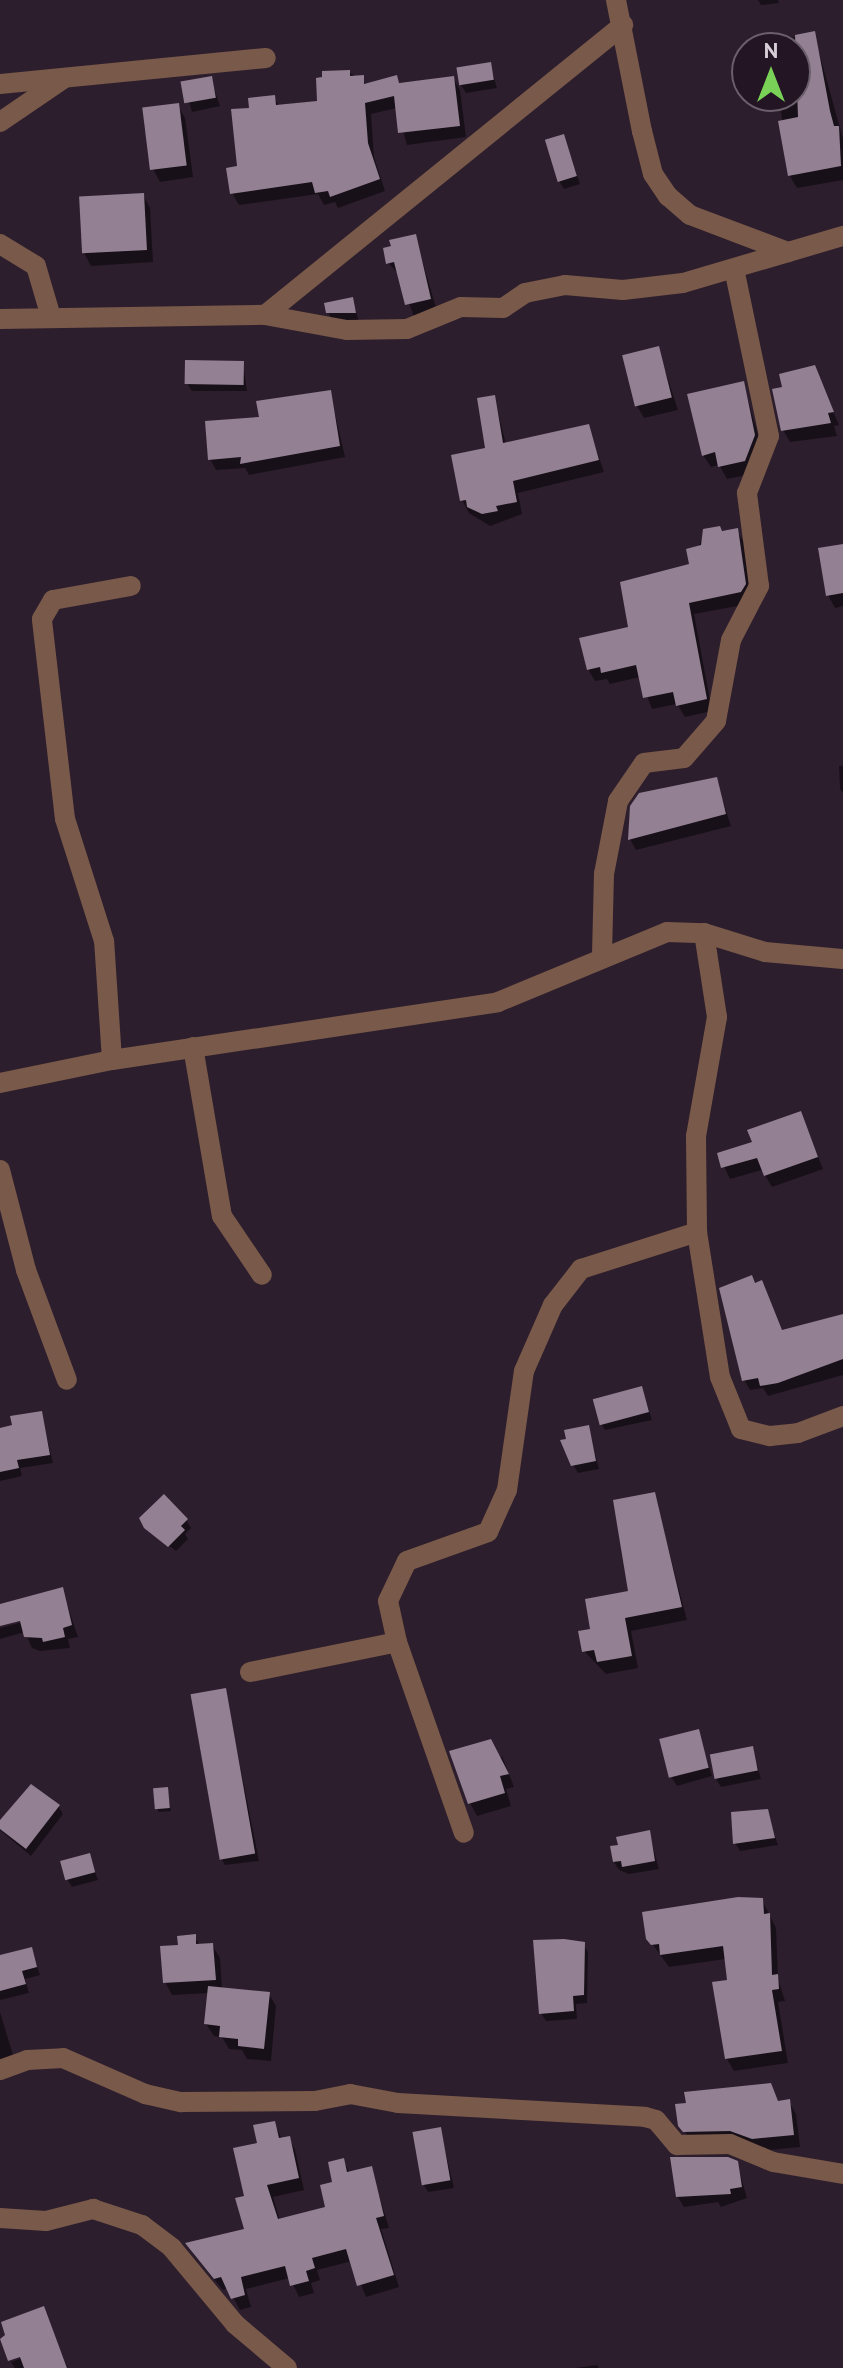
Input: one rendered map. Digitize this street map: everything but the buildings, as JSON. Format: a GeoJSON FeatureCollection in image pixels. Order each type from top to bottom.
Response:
{"type":"FeatureCollection","features":[{"type":"Feature","properties":{"kind":"street"},"geometry":{"type":"LineString","coordinates":[[616,0],[653,174],[668,196],[690,215],[788,252]]}},
{"type":"Feature","properties":{"kind":"street"},"geometry":{"type":"LineString","coordinates":[[265,315],[623,25]]}},
{"type":"Feature","properties":{"kind":"street"},"geometry":{"type":"LineString","coordinates":[[0,84],[266,58]]}},
{"type":"Feature","properties":{"kind":"street"},"geometry":{"type":"LineString","coordinates":[[0,122],[65,78]]}},
{"type":"Feature","properties":{"kind":"street"},"geometry":{"type":"LineString","coordinates":[[0,319],[265,315],[347,330],[407,329],[461,307],[503,308],[525,293],[565,285],[623,290],[683,283],[843,236]]}},
{"type":"Feature","properties":{"kind":"street"},"geometry":{"type":"LineString","coordinates":[[0,244],[36,266],[51,317]]}},
{"type":"Feature","properties":{"kind":"street"},"geometry":{"type":"LineString","coordinates":[[602,955],[604,874],[618,801],[644,763],[684,758],[716,721],[731,640],[759,586],[747,493],[769,436],[734,269]]}},
{"type":"Feature","properties":{"kind":"street"},"geometry":{"type":"LineString","coordinates":[[112,1060],[104,941],[65,819],[42,619],[53,600],[131,586]]}},
{"type":"Feature","properties":{"kind":"street"},"geometry":{"type":"LineString","coordinates":[[0,1083],[112,1060],[498,1002],[602,955],[667,932],[704,933],[765,952],[843,959]]}},
{"type":"Feature","properties":{"kind":"street"},"geometry":{"type":"LineString","coordinates":[[704,933],[717,1017],[696,1136],[697,1232],[720,1377],[741,1429],[770,1436],[798,1433],[843,1416]]}},
{"type":"Feature","properties":{"kind":"street"},"geometry":{"type":"LineString","coordinates":[[193,1047],[222,1216],[262,1275]]}},
{"type":"Feature","properties":{"kind":"street"},"geometry":{"type":"LineString","coordinates":[[0,1170],[26,1270],[67,1380]]}},
{"type":"Feature","properties":{"kind":"street"},"geometry":{"type":"LineString","coordinates":[[464,1833],[397,1642],[388,1601],[407,1561],[488,1532],[507,1490],[524,1371],[553,1305],[581,1269],[697,1232]]}},
{"type":"Feature","properties":{"kind":"street"},"geometry":{"type":"LineString","coordinates":[[250,1672],[397,1642]]}},
{"type":"Feature","properties":{"kind":"street"},"geometry":{"type":"LineString","coordinates":[[0,2070],[27,2060],[63,2058],[145,2094],[181,2102],[315,2101],[350,2094],[398,2103],[645,2117],[656,2120],[677,2145],[730,2144],[779,2163],[843,2174]]}},
{"type":"Feature","properties":{"kind":"street"},"geometry":{"type":"LineString","coordinates":[[0,2218],[46,2221],[93,2209],[142,2225],[172,2248],[235,2324],[287,2368]]}}]}
